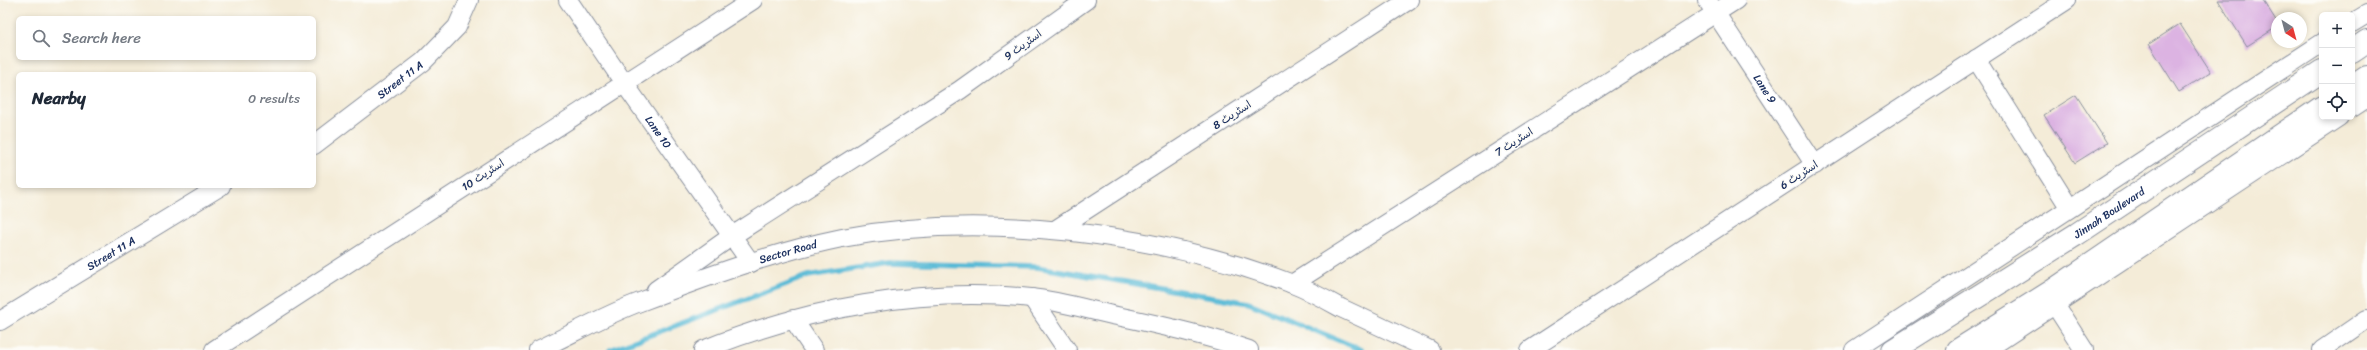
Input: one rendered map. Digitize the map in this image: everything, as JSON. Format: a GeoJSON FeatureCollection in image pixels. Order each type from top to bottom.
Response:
{"type":"FeatureCollection","features":[{"type":"Feature","properties":{"kind":"street","name":"Street 11 A"},"geometry":{"type":"LineString","coordinates":[[316,143],[423,62],[457,27],[469,0]]}},
{"type":"Feature","properties":{"kind":"street","name":"Lane 10"},"geometry":{"type":"LineString","coordinates":[[568,0],[624,83],[752,263]]}},
{"type":"Feature","properties":{"kind":"street"},"geometry":{"type":"LineString","coordinates":[[721,21],[727,0]]}},
{"type":"Feature","properties":{"kind":"street","name":"اسٹریٹ 10"},"geometry":{"type":"LineString","coordinates":[[214,350],[753,0]]}},
{"type":"Feature","properties":{"kind":"street","name":"اسٹریٹ 8"},"geometry":{"type":"LineString","coordinates":[[1055,230],[1409,0]]}},
{"type":"Feature","properties":{"kind":"street","name":"اسٹریٹ 7"},"geometry":{"type":"LineString","coordinates":[[1292,284],[1712,6],[1736,0]]}},
{"type":"Feature","properties":{"kind":"street","name":"اسٹریٹ 6"},"geometry":{"type":"LineString","coordinates":[[1530,350],[2067,0]]}},
{"type":"Feature","properties":{"kind":"street","name":"اسٹریٹ 9"},"geometry":{"type":"LineString","coordinates":[[639,302],[732,236],[960,90],[1083,1]]}},
{"type":"Feature","properties":{"kind":"street","name":"Lane 9"},"geometry":{"type":"LineString","coordinates":[[1712,6],[1815,165]]}},
{"type":"Feature","properties":{"kind":"street"},"geometry":{"type":"LineString","coordinates":[[2355,22],[2367,14]]}},
{"type":"Feature","properties":{"kind":"street"},"geometry":{"type":"LineString","coordinates":[[2355,49],[2367,41]]}},
{"type":"Feature","properties":{"kind":"street"},"geometry":{"type":"LineString","coordinates":[[1854,350],[2069,207],[2319,45]]}},
{"type":"Feature","properties":{"kind":"street"},"geometry":{"type":"LineString","coordinates":[[1976,59],[2069,207]]}},
{"type":"Feature","properties":{"kind":"street","name":"Jinnah Boulevard"},"geometry":{"type":"LineString","coordinates":[[1893,350],[2077,234],[2319,73]]}},
{"type":"Feature","properties":{"kind":"street"},"geometry":{"type":"LineString","coordinates":[[2355,85],[2367,77]]}},
{"type":"Feature","properties":{"kind":"street"},"geometry":{"type":"LineString","coordinates":[[2355,106],[2367,98]]}},
{"type":"Feature","properties":{"kind":"street"},"geometry":{"type":"LineString","coordinates":[[1986,350],[2055,305],[2219,187],[2319,109]]}},
{"type":"Feature","properties":{"kind":"street"},"geometry":{"type":"LineString","coordinates":[[1958,350],[2219,187],[2334,120]]}},
{"type":"Feature","properties":{"kind":"street"},"geometry":{"type":"LineString","coordinates":[[2183,134],[2196,154]]}},
{"type":"Feature","properties":{"kind":"street","name":"Street 11 A"},"geometry":{"type":"LineString","coordinates":[[0,321],[219,188]]}},
{"type":"Feature","properties":{"kind":"street","name":"Sector Road"},"geometry":{"type":"LineString","coordinates":[[538,350],[639,302],[752,263],[841,239],[898,230],[972,227],[1055,230],[1164,246],[1225,262],[1292,284],[1430,350]]}},
{"type":"Feature","properties":{"kind":"street"},"geometry":{"type":"LineString","coordinates":[[703,350],[793,319],[866,305],[928,296],[1032,298],[1155,323],[1248,350]]}},
{"type":"Feature","properties":{"kind":"street"},"geometry":{"type":"LineString","coordinates":[[1032,298],[1067,350]]}},
{"type":"Feature","properties":{"kind":"street"},"geometry":{"type":"LineString","coordinates":[[2055,305],[2084,350]]}},
{"type":"Feature","properties":{"kind":"street"},"geometry":{"type":"LineString","coordinates":[[793,319],[814,350]]}},
{"type":"Feature","properties":{"kind":"street"},"geometry":{"type":"LineString","coordinates":[[2322,350],[2367,319]]}},
{"type":"Feature","properties":{"kind":"building"},"geometry":{"type":"Polygon","coordinates":[[[2218,0],[2263,0],[2271,13],[2271,31],[2247,46],[2218,0]]]}},
{"type":"Feature","properties":{"kind":"building"},"geometry":{"type":"Polygon","coordinates":[[[2180,24],[2211,72],[2179,92],[2149,44],[2180,24]]]}},
{"type":"Feature","properties":{"kind":"building"},"geometry":{"type":"Polygon","coordinates":[[[2076,95],[2107,143],[2075,163],[2044,115],[2076,95]]]}},
{"type":"Feature","properties":{"kind":"waterway"},"geometry":{"type":"LineString","coordinates":[[610,350],[808,276],[889,263],[1037,267],[1249,303],[1362,350]]}}]}
